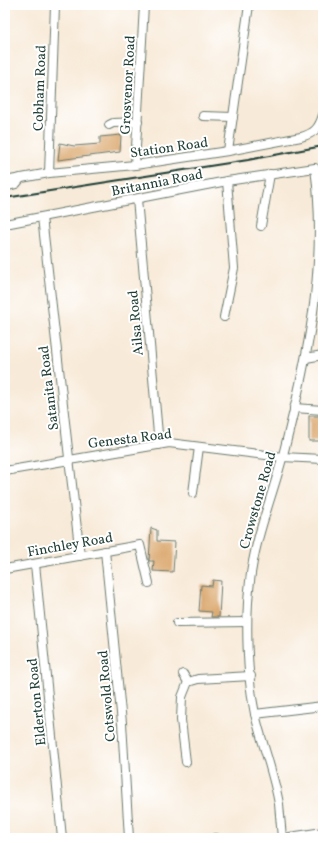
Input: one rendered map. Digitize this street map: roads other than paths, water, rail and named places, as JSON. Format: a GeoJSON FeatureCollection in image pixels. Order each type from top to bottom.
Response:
{"type":"FeatureCollection","features":[{"type":"Feature","properties":{"kind":"street","name":"Cobham Road"},"geometry":{"type":"LineString","coordinates":[[49,173],[55,5]]}},
{"type":"Feature","properties":{"kind":"street","name":"Grosvenor Road"},"geometry":{"type":"LineString","coordinates":[[135,165],[144,5]]}},
{"type":"Feature","properties":{"kind":"street"},"geometry":{"type":"LineString","coordinates":[[228,151],[249,5]]}},
{"type":"Feature","properties":{"kind":"street","name":"Station Road"},"geometry":{"type":"LineString","coordinates":[[5,181],[49,173],[135,165],[228,151],[301,137],[313,134],[317,130],[323,115]]}},
{"type":"Feature","properties":{"kind":"street"},"geometry":{"type":"LineString","coordinates":[[203,116],[233,117]]}},
{"type":"Feature","properties":{"kind":"street"},"geometry":{"type":"LineString","coordinates":[[109,125],[113,123],[138,122]]}},
{"type":"Feature","properties":{"kind":"street","name":"Britannia Road"},"geometry":{"type":"LineString","coordinates":[[5,224],[227,181],[315,168]]}},
{"type":"Feature","properties":{"kind":"street","name":"Crowstone Road"},"geometry":{"type":"LineString","coordinates":[[283,838],[278,803],[255,714],[247,622],[250,580],[258,533],[282,457],[294,408],[306,358],[316,294],[321,254],[315,168]]}},
{"type":"Feature","properties":{"kind":"street"},"geometry":{"type":"LineString","coordinates":[[261,226],[270,174]]}},
{"type":"Feature","properties":{"kind":"street","name":"Station Road"},"geometry":{"type":"LineString","coordinates":[[5,187],[16,184],[22,178]]}},
{"type":"Feature","properties":{"kind":"street"},"geometry":{"type":"LineString","coordinates":[[224,317],[234,268],[227,181]]}},
{"type":"Feature","properties":{"kind":"street","name":"Ailsa Road"},"geometry":{"type":"LineString","coordinates":[[137,199],[159,444]]}},
{"type":"Feature","properties":{"kind":"street","name":"Satanita Road"},"geometry":{"type":"LineString","coordinates":[[42,217],[80,556]]}},
{"type":"Feature","properties":{"kind":"street"},"geometry":{"type":"LineString","coordinates":[[306,358],[323,355]]}},
{"type":"Feature","properties":{"kind":"street"},"geometry":{"type":"LineString","coordinates":[[294,408],[323,410]]}},
{"type":"Feature","properties":{"kind":"street","name":"Genesta Road"},"geometry":{"type":"LineString","coordinates":[[5,471],[159,444],[199,447],[282,457],[323,459]]}},
{"type":"Feature","properties":{"kind":"street"},"geometry":{"type":"LineString","coordinates":[[193,493],[199,447]]}},
{"type":"Feature","properties":{"kind":"street","name":"Finchley Road"},"geometry":{"type":"LineString","coordinates":[[5,569],[140,545],[149,584]]}},
{"type":"Feature","properties":{"kind":"street","name":"Cotswold Road"},"geometry":{"type":"LineString","coordinates":[[105,551],[122,723],[129,838]]}},
{"type":"Feature","properties":{"kind":"street","name":"Elderton Road"},"geometry":{"type":"LineString","coordinates":[[35,564],[62,838]]}},
{"type":"Feature","properties":{"kind":"street"},"geometry":{"type":"LineString","coordinates":[[177,623],[247,622]]}},
{"type":"Feature","properties":{"kind":"street"},"geometry":{"type":"LineString","coordinates":[[183,674],[186,686],[182,697],[181,720],[186,762]]}},
{"type":"Feature","properties":{"kind":"street"},"geometry":{"type":"LineString","coordinates":[[186,686],[198,679],[251,676]]}},
{"type":"Feature","properties":{"kind":"street"},"geometry":{"type":"LineString","coordinates":[[255,714],[323,706]]}},
{"type":"Feature","properties":{"kind":"street"},"geometry":{"type":"LineString","coordinates":[[283,838],[323,832]]}},
{"type":"Feature","properties":{"kind":"railway"},"geometry":{"type":"LineString","coordinates":[[5,198],[248,160],[323,146]]}}]}
